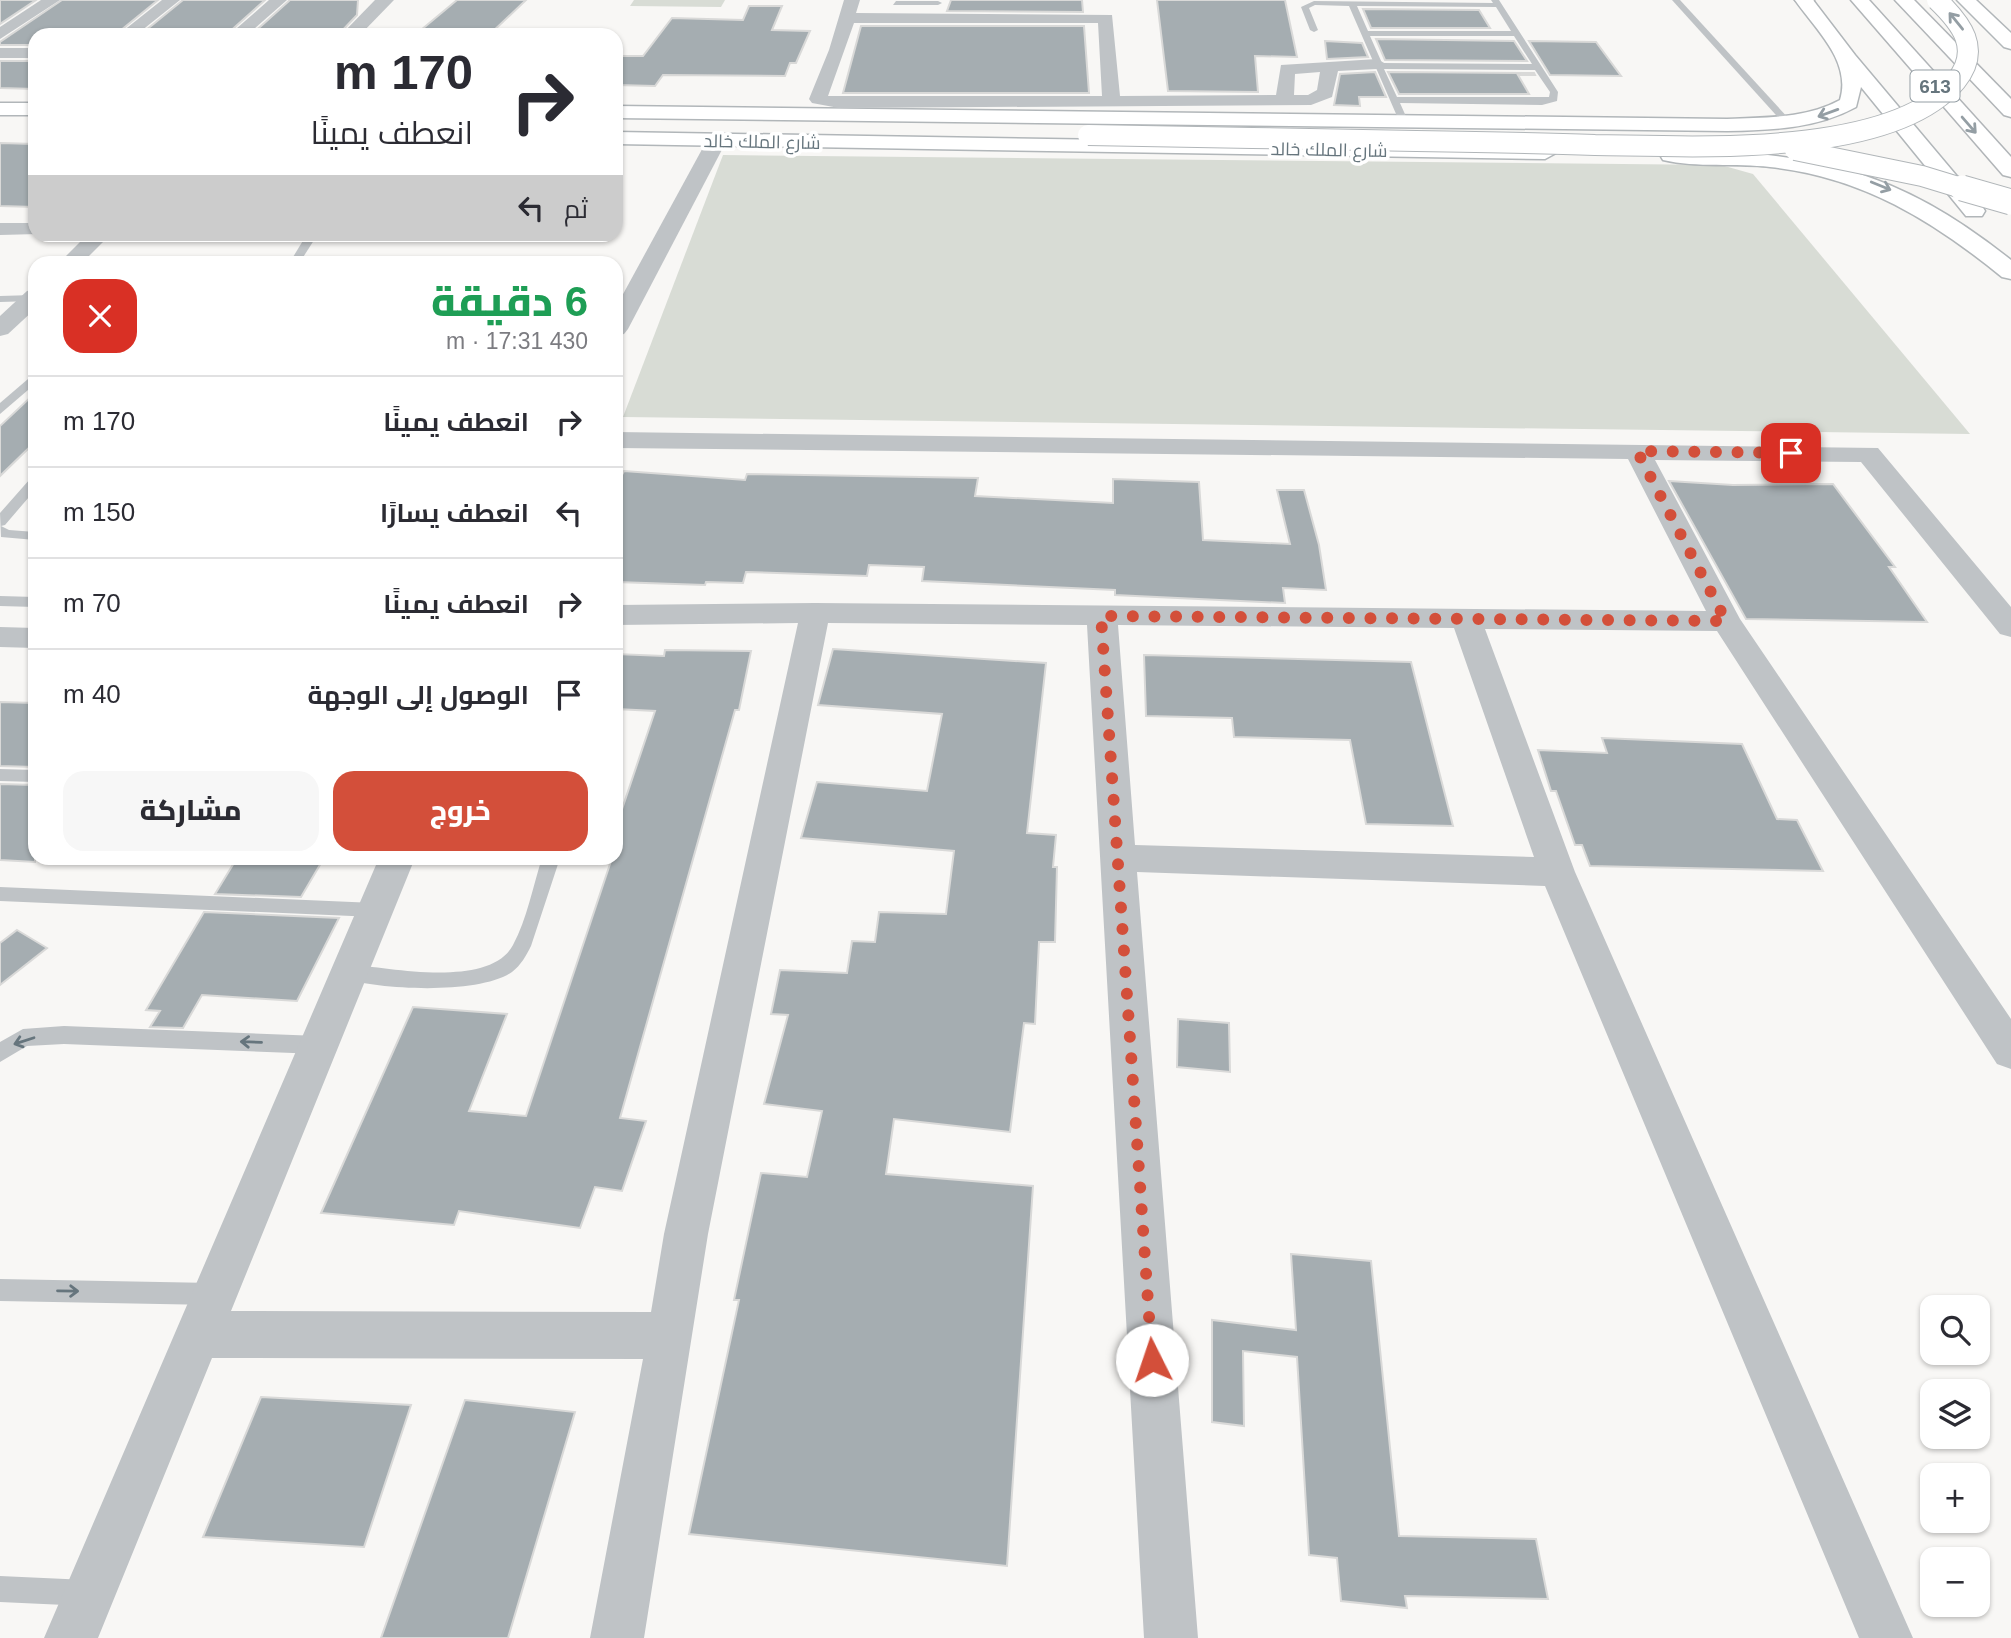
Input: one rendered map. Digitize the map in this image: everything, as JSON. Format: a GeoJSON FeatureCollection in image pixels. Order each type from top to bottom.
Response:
{"type":"FeatureCollection","features":[{"type":"Feature","properties":{"kind":"main road"},"geometry":{"type":"LineString","coordinates":[[1804,0],[1848,59],[2011,252]]}},
{"type":"Feature","properties":{"kind":"main road","name":"613"},"geometry":{"type":"LineString","coordinates":[[1860,0],[2011,170]]}},
{"type":"Feature","properties":{"kind":"main road","name":"613"},"geometry":{"type":"LineString","coordinates":[[1904,0],[2011,111]]}},
{"type":"Feature","properties":{"kind":"main road"},"geometry":{"type":"LineString","coordinates":[[623,121],[1674,146],[1760,144],[1861,130],[1917,110],[1955,83],[1964,70],[1969,54],[1967,36],[1937,0]]}},
{"type":"Feature","properties":{"kind":"main road"},"geometry":{"type":"LineString","coordinates":[[1966,0],[2011,43]]}},
{"type":"Feature","properties":{"kind":"main road","name":"شارع الملك خالد"},"geometry":{"type":"LineString","coordinates":[[623,112],[1592,123],[1787,122],[1825,115],[1849,103],[1852,93],[1848,59]]}},
{"type":"Feature","properties":{"kind":"main road"},"geometry":{"type":"LineString","coordinates":[[0,109],[28,109]]}},
{"type":"Feature","properties":{"kind":"main road"},"geometry":{"type":"LineString","coordinates":[[1592,123],[1716,131],[1741,142],[1743,149],[1740,152],[1718,156]]}},
{"type":"Feature","properties":{"kind":"main road"},"geometry":{"type":"LineString","coordinates":[[0,124],[28,124]]}},
{"type":"Feature","properties":{"kind":"main road"},"geometry":{"type":"LineString","coordinates":[[623,131],[1553,131],[1681,137],[1776,147],[1856,161],[2011,202]]}},
{"type":"Feature","properties":{"kind":"main road","name":"شارع الملك خالد"},"geometry":{"type":"LineString","coordinates":[[623,138],[716,142],[1767,158],[1818,166],[1871,182],[1919,203],[1955,225],[2011,271]]}},
{"type":"Feature","properties":{"kind":"street"},"geometry":{"type":"LineString","coordinates":[[0,34],[52,0]]}},
{"type":"Feature","properties":{"kind":"street"},"geometry":{"type":"LineString","coordinates":[[135,28],[172,0]]}},
{"type":"Feature","properties":{"kind":"street"},"geometry":{"type":"LineString","coordinates":[[245,28],[279,0]]}},
{"type":"Feature","properties":{"kind":"street"},"geometry":{"type":"LineString","coordinates":[[357,28],[385,0]]}},
{"type":"Feature","properties":{"kind":"street"},"geometry":{"type":"LineString","coordinates":[[1111,103],[1106,18],[937,7],[850,9],[818,99],[839,103],[1111,103],[1285,102],[1321,98],[1326,93],[1330,66]]}},
{"type":"Feature","properties":{"kind":"street"},"geometry":{"type":"LineString","coordinates":[[0,53],[28,53]]}},
{"type":"Feature","properties":{"kind":"street"},"geometry":{"type":"LineString","coordinates":[[1285,102],[1287,69],[1378,65]]}},
{"type":"Feature","properties":{"kind":"street"},"geometry":{"type":"LineString","coordinates":[[623,310],[716,142]]}},
{"type":"Feature","properties":{"kind":"street"},"geometry":{"type":"LineString","coordinates":[[0,229],[28,229]]}},
{"type":"Feature","properties":{"kind":"street"},"geometry":{"type":"LineString","coordinates":[[77,256],[92,242]]}},
{"type":"Feature","properties":{"kind":"street"},"geometry":{"type":"LineString","coordinates":[[0,329],[24,304]]}},
{"type":"Feature","properties":{"kind":"street"},"geometry":{"type":"LineString","coordinates":[[623,440],[1869,454],[2011,627]]}},
{"type":"Feature","properties":{"kind":"street"},"geometry":{"type":"LineString","coordinates":[[1637,451],[1726,621],[2011,1052]]}},
{"type":"Feature","properties":{"kind":"street"},"geometry":{"type":"LineString","coordinates":[[623,615],[814,613],[1726,621]]}},
{"type":"Feature","properties":{"kind":"street"},"geometry":{"type":"LineString","coordinates":[[617,1638],[671,1336],[686,1234],[814,613]]}},
{"type":"Feature","properties":{"kind":"street"},"geometry":{"type":"LineString","coordinates":[[1101,616],[1171,1638]]}},
{"type":"Feature","properties":{"kind":"street"},"geometry":{"type":"LineString","coordinates":[[1466,619],[1557,872],[1886,1638]]}},
{"type":"Feature","properties":{"kind":"street"},"geometry":{"type":"LineString","coordinates":[[0,637],[28,638]]}},
{"type":"Feature","properties":{"kind":"street"},"geometry":{"type":"LineString","coordinates":[[1118,858],[1557,872]]}},
{"type":"Feature","properties":{"kind":"street"},"geometry":{"type":"LineString","coordinates":[[71,1638],[394,865]]}},
{"type":"Feature","properties":{"kind":"street"},"geometry":{"type":"LineString","coordinates":[[206,1314],[671,1336]]}},
{"type":"Feature","properties":{"kind":"lane"},"geometry":{"type":"LineString","coordinates":[[1676,0],[1787,122]]}},
{"type":"Feature","properties":{"kind":"lane"},"geometry":{"type":"LineString","coordinates":[[1351,2],[1403,121]]}},
{"type":"Feature","properties":{"kind":"lane"},"geometry":{"type":"LineString","coordinates":[[1314,30],[1305,7],[1308,5],[1351,2],[1497,2],[1554,92],[1554,99],[1542,102],[1393,100]]}},
{"type":"Feature","properties":{"kind":"lane"},"geometry":{"type":"LineString","coordinates":[[1364,33],[1517,34]]}},
{"type":"Feature","properties":{"kind":"lane"},"geometry":{"type":"LineString","coordinates":[[1378,65],[1538,67]]}},
{"type":"Feature","properties":{"kind":"lane"},"geometry":{"type":"LineString","coordinates":[[0,410],[28,384]]}},
{"type":"Feature","properties":{"kind":"lane"},"geometry":{"type":"LineString","coordinates":[[0,522],[28,490]]}},
{"type":"Feature","properties":{"kind":"lane"},"geometry":{"type":"LineString","coordinates":[[0,530],[6,534],[28,536]]}},
{"type":"Feature","properties":{"kind":"lane"},"geometry":{"type":"LineString","coordinates":[[0,601],[28,602]]}},
{"type":"Feature","properties":{"kind":"lane"},"geometry":{"type":"LineString","coordinates":[[0,775],[28,776]]}},
{"type":"Feature","properties":{"kind":"lane"},"geometry":{"type":"LineString","coordinates":[[349,972],[456,980],[492,975],[518,954],[549,865]]}},
{"type":"Feature","properties":{"kind":"lane"},"geometry":{"type":"LineString","coordinates":[[0,894],[375,910]]}},
{"type":"Feature","properties":{"kind":"lane"},"geometry":{"type":"LineString","coordinates":[[0,1053],[23,1038],[64,1034],[319,1045]]}},
{"type":"Feature","properties":{"kind":"lane"},"geometry":{"type":"LineString","coordinates":[[0,1290],[206,1314]]}},
{"type":"Feature","properties":{"kind":"lane"},"geometry":{"type":"LineString","coordinates":[[0,1589],[90,1593]]}},
{"type":"Feature","properties":{"kind":"shaded area"},"geometry":{"type":"Polygon","coordinates":[[[634,0],[725,0],[721,7],[630,6],[634,0]]]}},
{"type":"Feature","properties":{"kind":"shaded area"},"geometry":{"type":"Polygon","coordinates":[[[723,155],[1721,165],[1753,174],[1970,434],[623,417],[723,155]]]}},
{"type":"Feature","properties":{"kind":"building"},"geometry":{"type":"Polygon","coordinates":[[[0,0],[36,0],[0,24],[0,0]]]}},
{"type":"Feature","properties":{"kind":"building"},"geometry":{"type":"Polygon","coordinates":[[[62,0],[158,0],[124,28],[28,28],[28,45],[0,45],[0,42],[62,0]]]}},
{"type":"Feature","properties":{"kind":"building"},"geometry":{"type":"Polygon","coordinates":[[[183,0],[265,0],[234,28],[149,28],[183,0]]]}},
{"type":"Feature","properties":{"kind":"building"},"geometry":{"type":"Polygon","coordinates":[[[290,0],[358,0],[357,15],[345,28],[259,28],[290,0]]]}},
{"type":"Feature","properties":{"kind":"building"},"geometry":{"type":"Polygon","coordinates":[[[457,0],[526,0],[496,28],[423,28],[457,0]]]}},
{"type":"Feature","properties":{"kind":"building"},"geometry":{"type":"Polygon","coordinates":[[[951,0],[1082,0],[1083,12],[947,11],[951,0]]]}},
{"type":"Feature","properties":{"kind":"building"},"geometry":{"type":"Polygon","coordinates":[[[1157,0],[1285,0],[1297,57],[1255,56],[1258,92],[1168,91],[1157,0]]]}},
{"type":"Feature","properties":{"kind":"building"},"geometry":{"type":"Polygon","coordinates":[[[749,6],[782,6],[772,30],[810,31],[796,63],[790,63],[785,76],[663,75],[655,86],[623,85],[623,56],[643,56],[672,18],[743,20],[749,6]]]}},
{"type":"Feature","properties":{"kind":"building"},"geometry":{"type":"Polygon","coordinates":[[[1363,9],[1479,10],[1490,28],[1371,28],[1363,9]]]}},
{"type":"Feature","properties":{"kind":"building"},"geometry":{"type":"Polygon","coordinates":[[[861,26],[1084,26],[1089,93],[843,93],[861,26]]]}},
{"type":"Feature","properties":{"kind":"building"},"geometry":{"type":"Polygon","coordinates":[[[1376,39],[1514,41],[1527,61],[1385,60],[1376,39]]]}},
{"type":"Feature","properties":{"kind":"building"},"geometry":{"type":"Polygon","coordinates":[[[1325,41],[1362,43],[1368,57],[1327,59],[1325,41]]]}},
{"type":"Feature","properties":{"kind":"building"},"geometry":{"type":"Polygon","coordinates":[[[1529,41],[1596,42],[1621,76],[1550,75],[1529,41]]]}},
{"type":"Feature","properties":{"kind":"building"},"geometry":{"type":"Polygon","coordinates":[[[0,61],[28,61],[28,89],[0,88],[0,61]]]}},
{"type":"Feature","properties":{"kind":"building"},"geometry":{"type":"Polygon","coordinates":[[[1375,72],[1386,97],[1359,97],[1360,106],[1334,105],[1340,74],[1375,72]]]}},
{"type":"Feature","properties":{"kind":"building"},"geometry":{"type":"Polygon","coordinates":[[[1388,72],[1535,75],[1518,75],[1529,94],[1399,94],[1388,72]]]}},
{"type":"Feature","properties":{"kind":"building"},"geometry":{"type":"Polygon","coordinates":[[[0,143],[28,144],[28,207],[0,206],[0,143]]]}},
{"type":"Feature","properties":{"kind":"building"},"geometry":{"type":"Polygon","coordinates":[[[28,400],[28,449],[0,476],[0,426],[28,400]]]}},
{"type":"Feature","properties":{"kind":"building"},"geometry":{"type":"Polygon","coordinates":[[[623,473],[745,480],[747,474],[978,478],[975,496],[1113,503],[1113,479],[1199,482],[1203,540],[1290,544],[1277,490],[1304,490],[1319,545],[1326,590],[1283,588],[1285,603],[1115,595],[1115,590],[922,581],[924,567],[869,565],[867,576],[746,572],[743,583],[706,582],[705,585],[623,582],[623,473]]]}},
{"type":"Feature","properties":{"kind":"building"},"geometry":{"type":"Polygon","coordinates":[[[1669,481],[1733,485],[1833,484],[1895,567],[1889,567],[1927,622],[1746,619],[1669,481]]]}},
{"type":"Feature","properties":{"kind":"building"},"geometry":{"type":"Polygon","coordinates":[[[833,649],[1046,663],[1027,833],[1056,835],[1053,867],[1057,867],[1055,942],[1039,942],[1035,1024],[1024,1023],[1010,1132],[894,1119],[886,1174],[1033,1186],[1007,1566],[689,1534],[739,1300],[734,1300],[761,1173],[807,1177],[822,1111],[764,1104],[788,1015],[771,1014],[780,970],[847,973],[852,941],[875,942],[879,912],[946,914],[954,851],[801,838],[817,782],[927,791],[942,714],[818,705],[833,649]]]}},
{"type":"Feature","properties":{"kind":"building"},"geometry":{"type":"Polygon","coordinates":[[[665,650],[751,651],[739,710],[735,710],[620,1118],[646,1121],[622,1191],[595,1187],[580,1228],[459,1211],[454,1225],[321,1213],[413,1007],[507,1014],[469,1111],[526,1116],[610,865],[623,865],[623,806],[655,711],[623,709],[623,654],[664,656],[665,650]]]}},
{"type":"Feature","properties":{"kind":"building"},"geometry":{"type":"Polygon","coordinates":[[[1144,655],[1411,662],[1453,826],[1366,824],[1350,740],[1234,737],[1232,718],[1146,716],[1144,655]]]}},
{"type":"Feature","properties":{"kind":"building"},"geometry":{"type":"Polygon","coordinates":[[[0,702],[28,703],[28,767],[0,766],[0,702]]]}},
{"type":"Feature","properties":{"kind":"building"},"geometry":{"type":"Polygon","coordinates":[[[1602,738],[1742,744],[1777,819],[1797,820],[1823,871],[1590,866],[1582,845],[1575,845],[1556,791],[1551,791],[1538,750],[1607,753],[1602,738]]]}},
{"type":"Feature","properties":{"kind":"building"},"geometry":{"type":"Polygon","coordinates":[[[0,784],[28,785],[28,862],[0,860],[0,784]]]}},
{"type":"Feature","properties":{"kind":"building"},"geometry":{"type":"Polygon","coordinates":[[[233,865],[320,865],[301,897],[215,894],[233,865]]]}},
{"type":"Feature","properties":{"kind":"building"},"geometry":{"type":"Polygon","coordinates":[[[204,912],[339,918],[297,1001],[202,995],[183,1028],[150,1027],[160,1011],[146,1010],[204,912]]]}},
{"type":"Feature","properties":{"kind":"building"},"geometry":{"type":"Polygon","coordinates":[[[17,930],[47,948],[0,985],[0,943],[17,930]]]}},
{"type":"Feature","properties":{"kind":"building"},"geometry":{"type":"Polygon","coordinates":[[[1178,1019],[1229,1023],[1230,1072],[1177,1067],[1178,1019]]]}},
{"type":"Feature","properties":{"kind":"building"},"geometry":{"type":"Polygon","coordinates":[[[1291,1254],[1371,1261],[1399,1536],[1536,1539],[1548,1599],[1405,1596],[1407,1608],[1341,1601],[1337,1558],[1309,1555],[1297,1357],[1243,1351],[1244,1426],[1212,1422],[1212,1320],[1296,1330],[1291,1254]]]}},
{"type":"Feature","properties":{"kind":"building"},"geometry":{"type":"Polygon","coordinates":[[[261,1397],[411,1405],[364,1547],[203,1537],[261,1397]]]}},
{"type":"Feature","properties":{"kind":"building"},"geometry":{"type":"Polygon","coordinates":[[[465,1400],[575,1412],[508,1638],[381,1638],[465,1400]]]}},
{"type":"Feature","properties":{"kind":"route"},"geometry":{"type":"LineString","coordinates":[[1152,1360],[1101,616],[1726,621],[1637,451],[1791,453]]}}]}
